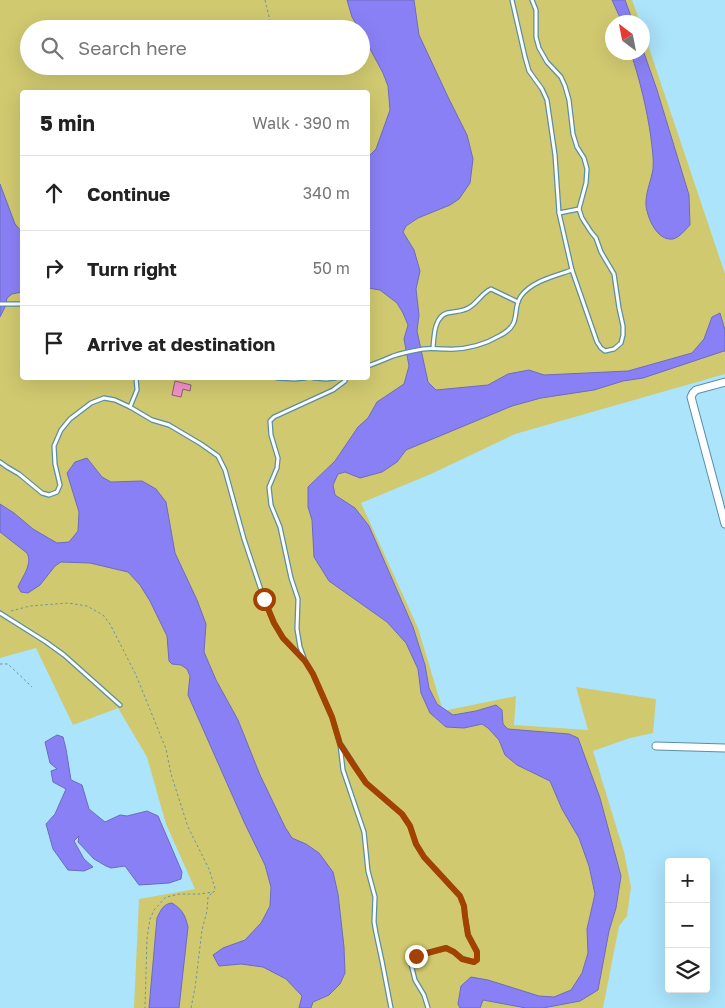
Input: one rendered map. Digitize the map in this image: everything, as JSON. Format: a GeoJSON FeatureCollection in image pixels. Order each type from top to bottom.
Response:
{"type":"FeatureCollection","features":[{"type":"Feature","properties":{"kind":"street"},"geometry":{"type":"LineString","coordinates":[[725,382],[696,390],[690,397],[725,524]]}},
{"type":"Feature","properties":{"kind":"street"},"geometry":{"type":"LineString","coordinates":[[656,746],[725,748]]}},
{"type":"Feature","properties":{"kind":"lane"},"geometry":{"type":"LineString","coordinates":[[512,0],[529,71],[542,89],[547,100],[555,155],[559,213],[572,270],[597,342],[605,351],[614,349],[621,343],[623,335],[614,274],[601,252],[596,238],[582,218],[579,209],[588,168],[577,147],[573,134],[569,100],[562,77],[547,62],[539,48],[536,37],[536,10],[532,0]]}},
{"type":"Feature","properties":{"kind":"lane"},"geometry":{"type":"LineString","coordinates":[[559,213],[579,209]]}},
{"type":"Feature","properties":{"kind":"lane"},"geometry":{"type":"LineString","coordinates":[[370,365],[403,353],[433,348],[464,348],[486,342],[503,334],[513,325],[518,302],[527,290],[539,282],[572,270]]}},
{"type":"Feature","properties":{"kind":"lane"},"geometry":{"type":"LineString","coordinates":[[433,348],[435,330],[440,318],[446,314],[459,312],[470,307],[487,291],[491,289],[518,302]]}},
{"type":"Feature","properties":{"kind":"lane"},"geometry":{"type":"LineString","coordinates":[[0,304],[20,304]]}},
{"type":"Feature","properties":{"kind":"lane"},"geometry":{"type":"LineString","coordinates":[[130,407],[137,390],[136,380]]}},
{"type":"Feature","properties":{"kind":"lane"},"geometry":{"type":"LineString","coordinates":[[345,380],[333,390],[274,417],[270,421],[271,435],[278,458],[277,468],[269,487],[272,505],[280,527],[291,578],[298,599],[297,629],[300,647],[332,717],[340,744],[343,770],[364,832],[368,871],[375,897],[374,922],[391,1008]]}},
{"type":"Feature","properties":{"kind":"lane"},"geometry":{"type":"LineString","coordinates":[[0,462],[42,492],[49,495],[57,492],[60,485],[55,464],[54,446],[61,430],[70,419],[91,403],[104,398],[115,400],[152,420],[168,425],[200,444],[218,456],[225,470],[244,539],[274,623],[283,638],[305,661]]}},
{"type":"Feature","properties":{"kind":"lane"},"geometry":{"type":"LineString","coordinates":[[0,613],[64,654],[120,704]]}},
{"type":"Feature","properties":{"kind":"lane"},"geometry":{"type":"LineString","coordinates":[[340,744],[366,783],[402,814],[410,826],[416,844],[424,857],[460,896],[464,906],[468,935],[477,952],[477,960],[474,962],[462,959],[446,948],[416,956],[411,964],[428,1008]]}},
{"type":"Feature","properties":{"kind":"path"},"geometry":{"type":"LineString","coordinates":[[265,0],[270,20]]}},
{"type":"Feature","properties":{"kind":"path"},"geometry":{"type":"LineString","coordinates":[[7,612],[30,606],[68,603],[87,606],[103,615],[107,620],[136,675],[166,749],[171,774],[188,828],[209,869],[215,888],[214,892],[208,897],[191,1008]]}},
{"type":"Feature","properties":{"kind":"path"},"geometry":{"type":"LineString","coordinates":[[0,664],[8,664],[32,687]]}},
{"type":"Feature","properties":{"kind":"path"},"geometry":{"type":"LineString","coordinates":[[145,1008],[147,938],[154,910],[166,897],[180,894],[214,892]]}},
{"type":"Feature","properties":{"kind":"shaded area"},"geometry":{"type":"Polygon","coordinates":[[[0,0],[632,0],[637,15],[605,15],[605,60],[650,60],[650,51],[725,274],[725,374],[515,434],[431,474],[361,503],[418,628],[443,711],[516,696],[514,725],[588,730],[576,687],[656,699],[653,733],[630,738],[593,751],[624,852],[631,887],[627,916],[619,926],[603,1008],[134,1008],[139,899],[195,889],[166,824],[147,757],[118,708],[73,725],[36,648],[0,658],[0,0]]]}},
{"type":"Feature","properties":{"kind":"shaded area"},"geometry":{"type":"Polygon","coordinates":[[[347,0],[414,0],[419,35],[467,135],[473,159],[470,183],[459,199],[450,205],[418,218],[406,226],[403,232],[414,250],[420,271],[416,289],[419,315],[417,331],[428,382],[436,390],[488,385],[508,374],[529,370],[544,375],[628,371],[692,353],[704,339],[712,317],[720,313],[725,330],[725,351],[643,378],[623,381],[594,390],[541,398],[512,406],[406,450],[397,462],[382,472],[360,478],[345,472],[338,474],[333,485],[335,495],[355,508],[369,526],[413,627],[425,665],[429,688],[437,704],[453,715],[496,705],[502,710],[503,724],[508,729],[569,734],[578,738],[600,798],[621,876],[598,990],[580,1001],[543,1008],[526,1008],[483,1000],[480,1008],[460,1008],[458,1004],[461,986],[471,977],[488,980],[539,996],[554,997],[571,990],[582,973],[588,953],[587,929],[595,894],[589,866],[579,838],[562,809],[550,781],[517,765],[505,755],[499,740],[482,724],[464,728],[446,727],[430,713],[421,693],[418,669],[406,643],[387,622],[329,581],[314,557],[312,520],[308,507],[308,487],[335,461],[358,427],[368,418],[377,402],[404,384],[409,366],[404,339],[408,325],[403,313],[397,303],[380,290],[370,288],[370,155],[376,149],[390,110],[388,86],[370,49],[370,20],[354,20],[347,0]]]}},
{"type":"Feature","properties":{"kind":"shaded area"},"geometry":{"type":"Polygon","coordinates":[[[612,0],[625,0],[630,15],[619,15],[612,0]]]}},
{"type":"Feature","properties":{"kind":"shaded area"},"geometry":{"type":"Polygon","coordinates":[[[633,60],[646,60],[689,195],[690,225],[673,239],[662,237],[658,233],[651,223],[646,206],[647,192],[653,169],[653,154],[640,85],[633,60]]]}},
{"type":"Feature","properties":{"kind":"shaded area"},"geometry":{"type":"Polygon","coordinates":[[[0,184],[15,224],[20,230],[20,292],[12,294],[7,298],[0,317],[0,184]]]}},
{"type":"Feature","properties":{"kind":"shaded area"},"geometry":{"type":"Polygon","coordinates":[[[87,458],[102,477],[111,482],[142,481],[156,489],[166,502],[175,553],[206,624],[204,652],[216,680],[238,720],[260,775],[285,827],[292,838],[306,844],[319,853],[333,872],[338,894],[345,973],[340,984],[329,995],[313,1002],[311,1008],[299,1008],[302,996],[286,979],[263,967],[241,964],[219,966],[213,955],[223,948],[245,940],[261,923],[270,906],[271,887],[265,865],[188,695],[190,676],[187,669],[181,665],[172,664],[169,661],[167,636],[140,585],[128,572],[90,563],[61,562],[55,566],[40,585],[28,593],[21,592],[18,587],[28,566],[28,557],[27,553],[0,532],[0,504],[33,529],[57,543],[69,542],[78,531],[79,512],[67,473],[75,462],[87,458]]]}},
{"type":"Feature","properties":{"kind":"shaded area"},"geometry":{"type":"Polygon","coordinates":[[[57,735],[63,737],[71,780],[82,785],[89,809],[105,822],[120,815],[127,816],[147,811],[158,816],[182,872],[181,879],[169,883],[139,885],[125,866],[111,868],[94,859],[78,842],[79,836],[74,841],[84,859],[93,867],[84,871],[68,870],[53,849],[46,824],[55,814],[66,789],[53,782],[51,771],[57,769],[50,763],[45,742],[57,735]]]}},
{"type":"Feature","properties":{"kind":"shaded area"},"geometry":{"type":"Polygon","coordinates":[[[172,903],[183,913],[188,927],[179,1008],[149,1008],[157,918],[164,906],[172,903]]]}},
{"type":"Feature","properties":{"kind":"building"},"geometry":{"type":"Polygon","coordinates":[[[175,381],[191,385],[190,391],[183,389],[181,397],[172,395],[175,381]]]}},
{"type":"Feature","properties":{"kind":"route"},"geometry":{"type":"LineString","coordinates":[[264,599],[274,623],[283,638],[305,661],[313,674],[332,717],[340,744],[355,767],[366,783],[402,814],[410,826],[416,844],[424,857],[460,896],[464,906],[468,935],[477,952],[477,960],[474,962],[462,959],[446,948],[416,956]]}}]}
